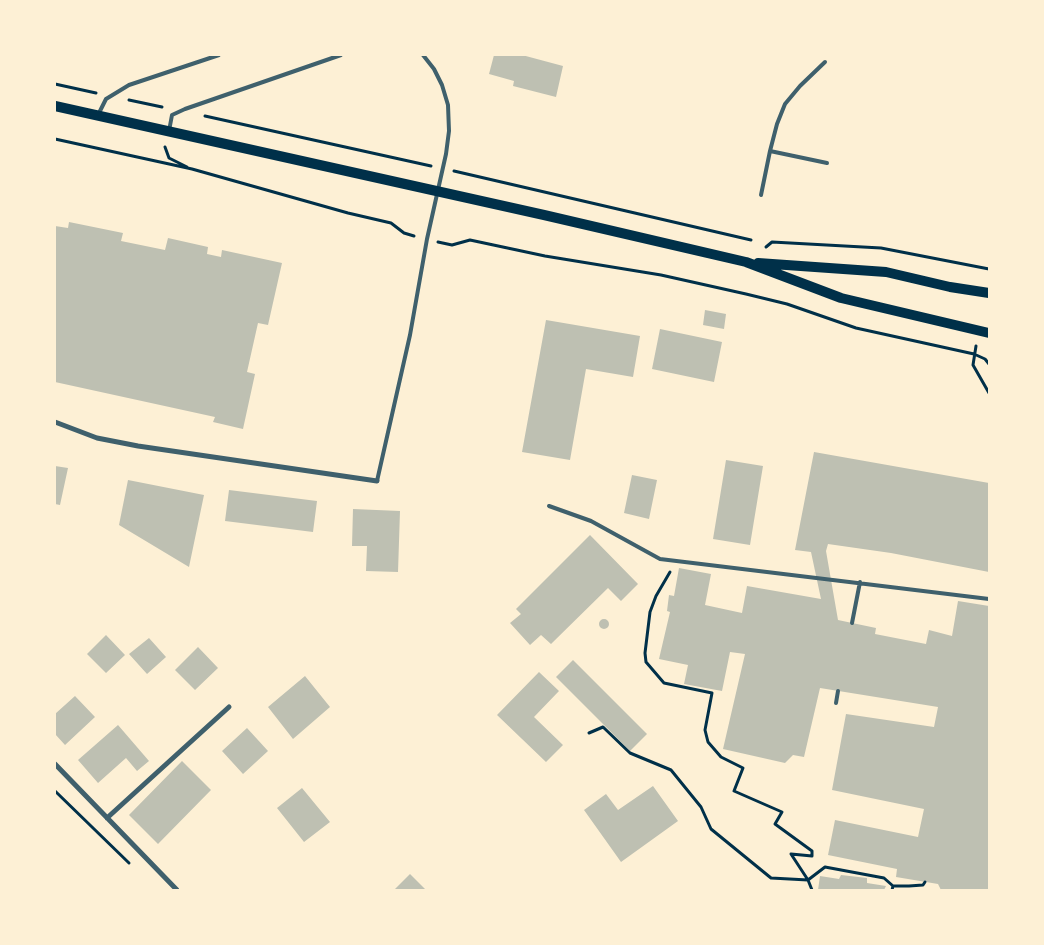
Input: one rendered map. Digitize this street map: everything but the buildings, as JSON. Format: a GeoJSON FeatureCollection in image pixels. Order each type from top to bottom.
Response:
{"type":"FeatureCollection","features":[{"type":"Feature","properties":{"kind":"main road"},"geometry":{"type":"LineString","coordinates":[[55,106],[746,262],[841,298],[989,333]]}},
{"type":"Feature","properties":{"kind":"main road"},"geometry":{"type":"LineString","coordinates":[[746,262],[886,272],[950,287],[989,293]]}},
{"type":"Feature","properties":{"kind":"street"},"geometry":{"type":"LineString","coordinates":[[55,422],[97,438],[138,446],[377,481]]}},
{"type":"Feature","properties":{"kind":"street"},"geometry":{"type":"LineString","coordinates":[[107,818],[229,708]]}},
{"type":"Feature","properties":{"kind":"street"},"geometry":{"type":"LineString","coordinates":[[55,764],[178,890]]}},
{"type":"Feature","properties":{"kind":"lane"},"geometry":{"type":"LineString","coordinates":[[98,116],[106,99],[129,86],[219,55]]}},
{"type":"Feature","properties":{"kind":"lane"},"geometry":{"type":"LineString","coordinates":[[163,131],[172,115],[180,111],[341,55]]}},
{"type":"Feature","properties":{"kind":"lane"},"geometry":{"type":"LineString","coordinates":[[377,481],[404,361],[449,131],[448,105],[442,85],[434,69],[423,55]]}},
{"type":"Feature","properties":{"kind":"lane"},"geometry":{"type":"LineString","coordinates":[[761,195],[777,124],[785,104],[800,86],[825,62]]}},
{"type":"Feature","properties":{"kind":"lane"},"geometry":{"type":"LineString","coordinates":[[770,151],[827,163]]}},
{"type":"Feature","properties":{"kind":"lane"},"geometry":{"type":"LineString","coordinates":[[549,506],[591,521],[660,559],[989,599]]}},
{"type":"Feature","properties":{"kind":"lane"},"geometry":{"type":"LineString","coordinates":[[852,623],[860,582]]}},
{"type":"Feature","properties":{"kind":"lane"},"geometry":{"type":"LineString","coordinates":[[836,703],[838,691]]}},
{"type":"Feature","properties":{"kind":"path"},"geometry":{"type":"LineString","coordinates":[[55,84],[442,168],[750,240]]}},
{"type":"Feature","properties":{"kind":"path"},"geometry":{"type":"LineString","coordinates":[[163,131],[170,158],[192,169]]}},
{"type":"Feature","properties":{"kind":"path"},"geometry":{"type":"LineString","coordinates":[[55,139],[192,169],[348,213],[391,223],[404,233]]}},
{"type":"Feature","properties":{"kind":"path"},"geometry":{"type":"LineString","coordinates":[[452,245],[470,240],[545,256],[661,275],[787,304],[856,328],[974,354],[985,359],[989,364]]}},
{"type":"Feature","properties":{"kind":"path"},"geometry":{"type":"LineString","coordinates":[[772,242],[881,248],[989,269]]}},
{"type":"Feature","properties":{"kind":"path"},"geometry":{"type":"LineString","coordinates":[[974,354],[973,364],[989,393]]}},
{"type":"Feature","properties":{"kind":"path"},"geometry":{"type":"LineString","coordinates":[[676,560],[656,596],[650,612],[645,653],[646,662],[664,683],[712,693],[705,730],[708,742],[720,758],[743,768],[734,791],[782,812],[775,824],[812,851],[812,856],[791,854],[808,880],[812,890]]}},
{"type":"Feature","properties":{"kind":"path"},"geometry":{"type":"LineString","coordinates":[[589,733],[603,727],[630,753],[671,770],[701,807],[712,829],[771,878],[808,880],[825,867],[884,878],[892,888],[923,885],[925,882]]}},
{"type":"Feature","properties":{"kind":"path"},"geometry":{"type":"LineString","coordinates":[[55,790],[134,867]]}}]}
